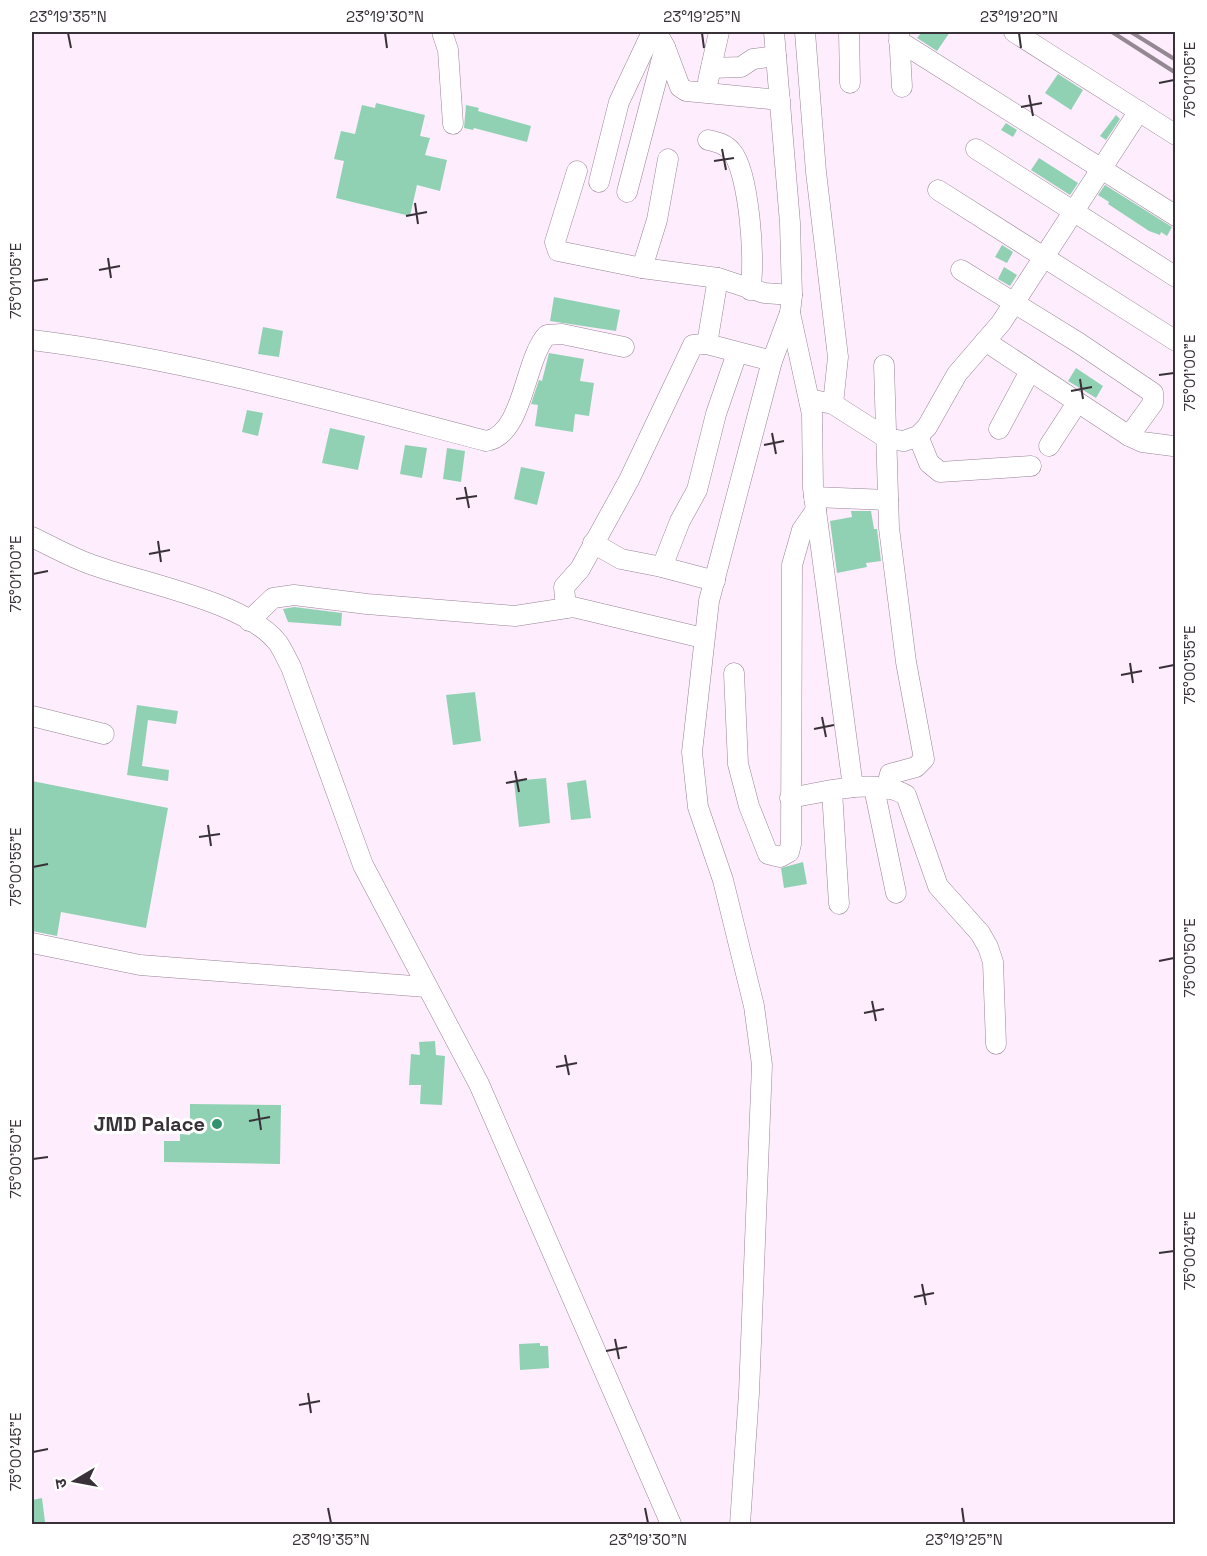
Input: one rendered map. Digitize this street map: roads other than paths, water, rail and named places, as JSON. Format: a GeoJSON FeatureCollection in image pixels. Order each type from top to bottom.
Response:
{"type":"FeatureCollection","features":[{"type":"Feature","properties":{"kind":"street"},"geometry":{"type":"LineString","coordinates":[[441,32],[448,50],[453,124]]}},
{"type":"Feature","properties":{"kind":"street"},"geometry":{"type":"LineString","coordinates":[[705,92],[719,32]]}},
{"type":"Feature","properties":{"kind":"street"},"geometry":{"type":"LineString","coordinates":[[774,32],[790,223],[791,304],[809,399],[815,503],[853,787]]}},
{"type":"Feature","properties":{"kind":"street"},"geometry":{"type":"LineString","coordinates":[[806,32],[816,172],[838,357],[833,404]]}},
{"type":"Feature","properties":{"kind":"street"},"geometry":{"type":"LineString","coordinates":[[849,32],[850,83]]}},
{"type":"Feature","properties":{"kind":"street"},"geometry":{"type":"LineString","coordinates":[[1014,32],[1176,135]]}},
{"type":"Feature","properties":{"kind":"street"},"geometry":{"type":"LineString","coordinates":[[899,36],[902,87]]}},
{"type":"Feature","properties":{"kind":"street"},"geometry":{"type":"LineString","coordinates":[[899,36],[1176,216]]}},
{"type":"Feature","properties":{"kind":"street"},"geometry":{"type":"LineString","coordinates":[[656,37],[680,87],[686,91],[780,100]]}},
{"type":"Feature","properties":{"kind":"street"},"geometry":{"type":"LineString","coordinates":[[598,182],[619,102],[656,37]]}},
{"type":"Feature","properties":{"kind":"street"},"geometry":{"type":"LineString","coordinates":[[627,192],[656,37]]}},
{"type":"Feature","properties":{"kind":"street"},"geometry":{"type":"LineString","coordinates":[[711,68],[735,68],[753,59],[776,56]]}},
{"type":"Feature","properties":{"kind":"street"},"geometry":{"type":"LineString","coordinates":[[809,399],[833,404],[888,439],[904,441],[918,436],[927,427],[957,374],[1015,303],[1139,111]]}},
{"type":"Feature","properties":{"kind":"street"},"geometry":{"type":"LineString","coordinates":[[703,343],[734,284],[754,254],[751,221],[735,156],[722,144],[708,140]]}},
{"type":"Feature","properties":{"kind":"street"},"geometry":{"type":"LineString","coordinates":[[976,149],[1176,277]]}},
{"type":"Feature","properties":{"kind":"street"},"geometry":{"type":"LineString","coordinates":[[642,268],[657,220],[668,159]]}},
{"type":"Feature","properties":{"kind":"street"},"geometry":{"type":"LineString","coordinates":[[577,171],[555,248],[558,251],[734,284],[791,304]]}},
{"type":"Feature","properties":{"kind":"street"},"geometry":{"type":"LineString","coordinates":[[938,190],[1176,341]]}},
{"type":"Feature","properties":{"kind":"street"},"geometry":{"type":"LineString","coordinates":[[960,270],[1153,393],[1153,402],[1129,436]]}},
{"type":"Feature","properties":{"kind":"street"},"geometry":{"type":"LineString","coordinates":[[740,1524],[762,1065],[754,1006],[723,880],[698,807],[694,781],[694,722],[703,638],[715,581],[772,361],[791,304]]}},
{"type":"Feature","properties":{"kind":"street"},"geometry":{"type":"LineString","coordinates":[[32,340],[158,361],[355,407],[486,441],[494,440],[514,413],[539,346],[547,335],[553,333],[624,347]]}},
{"type":"Feature","properties":{"kind":"street"},"geometry":{"type":"LineString","coordinates":[[985,341],[1129,436],[1142,442],[1173,446]]}},
{"type":"Feature","properties":{"kind":"street"},"geometry":{"type":"LineString","coordinates":[[564,600],[566,584],[580,569],[629,480],[693,345],[703,343],[772,361]]}},
{"type":"Feature","properties":{"kind":"street"},"geometry":{"type":"LineString","coordinates":[[662,567],[676,529],[697,490],[716,414],[737,353]]}},
{"type":"Feature","properties":{"kind":"street"},"geometry":{"type":"LineString","coordinates":[[884,365],[889,528],[906,662],[924,759],[916,767],[890,774],[880,788],[896,893]]}},
{"type":"Feature","properties":{"kind":"street"},"geometry":{"type":"LineString","coordinates":[[999,429],[1030,371]]}},
{"type":"Feature","properties":{"kind":"street"},"geometry":{"type":"LineString","coordinates":[[1049,446],[1077,403]]}},
{"type":"Feature","properties":{"kind":"street"},"geometry":{"type":"LineString","coordinates":[[918,436],[929,463],[940,471],[1031,466]]}},
{"type":"Feature","properties":{"kind":"street"},"geometry":{"type":"LineString","coordinates":[[815,503],[888,500]]}},
{"type":"Feature","properties":{"kind":"street"},"geometry":{"type":"LineString","coordinates":[[734,673],[738,764],[749,806],[768,854],[780,857],[789,852],[792,565],[802,530],[815,503]]}},
{"type":"Feature","properties":{"kind":"street"},"geometry":{"type":"LineString","coordinates":[[32,537],[88,564],[206,602],[249,621],[278,643],[291,667],[312,732],[363,865],[479,1084],[671,1524]]}},
{"type":"Feature","properties":{"kind":"street"},"geometry":{"type":"LineString","coordinates":[[593,543],[621,559],[715,581]]}},
{"type":"Feature","properties":{"kind":"street"},"geometry":{"type":"LineString","coordinates":[[249,621],[273,598],[282,595],[515,616],[564,600],[586,609],[647,626],[703,638]]}},
{"type":"Feature","properties":{"kind":"street"},"geometry":{"type":"LineString","coordinates":[[32,716],[104,734]]}},
{"type":"Feature","properties":{"kind":"street"},"geometry":{"type":"LineString","coordinates":[[790,798],[853,787],[880,788],[906,795],[938,886],[980,933],[988,947],[993,962],[996,1044]]}},
{"type":"Feature","properties":{"kind":"street"},"geometry":{"type":"LineString","coordinates":[[832,791],[839,904]]}},
{"type":"Feature","properties":{"kind":"street"},"geometry":{"type":"LineString","coordinates":[[32,943],[140,965],[426,987]]}},
{"type":"Feature","properties":{"kind":"railway"},"geometry":{"type":"LineString","coordinates":[[1112,32],[1176,73]]}},
{"type":"Feature","properties":{"kind":"railway"},"geometry":{"type":"LineString","coordinates":[[1131,32],[1176,60]]}},
{"type":"Feature","properties":{"kind":"place","name":"JMD Palace"},"geometry":{"type":"Point","coordinates":[217,1124]}}]}
